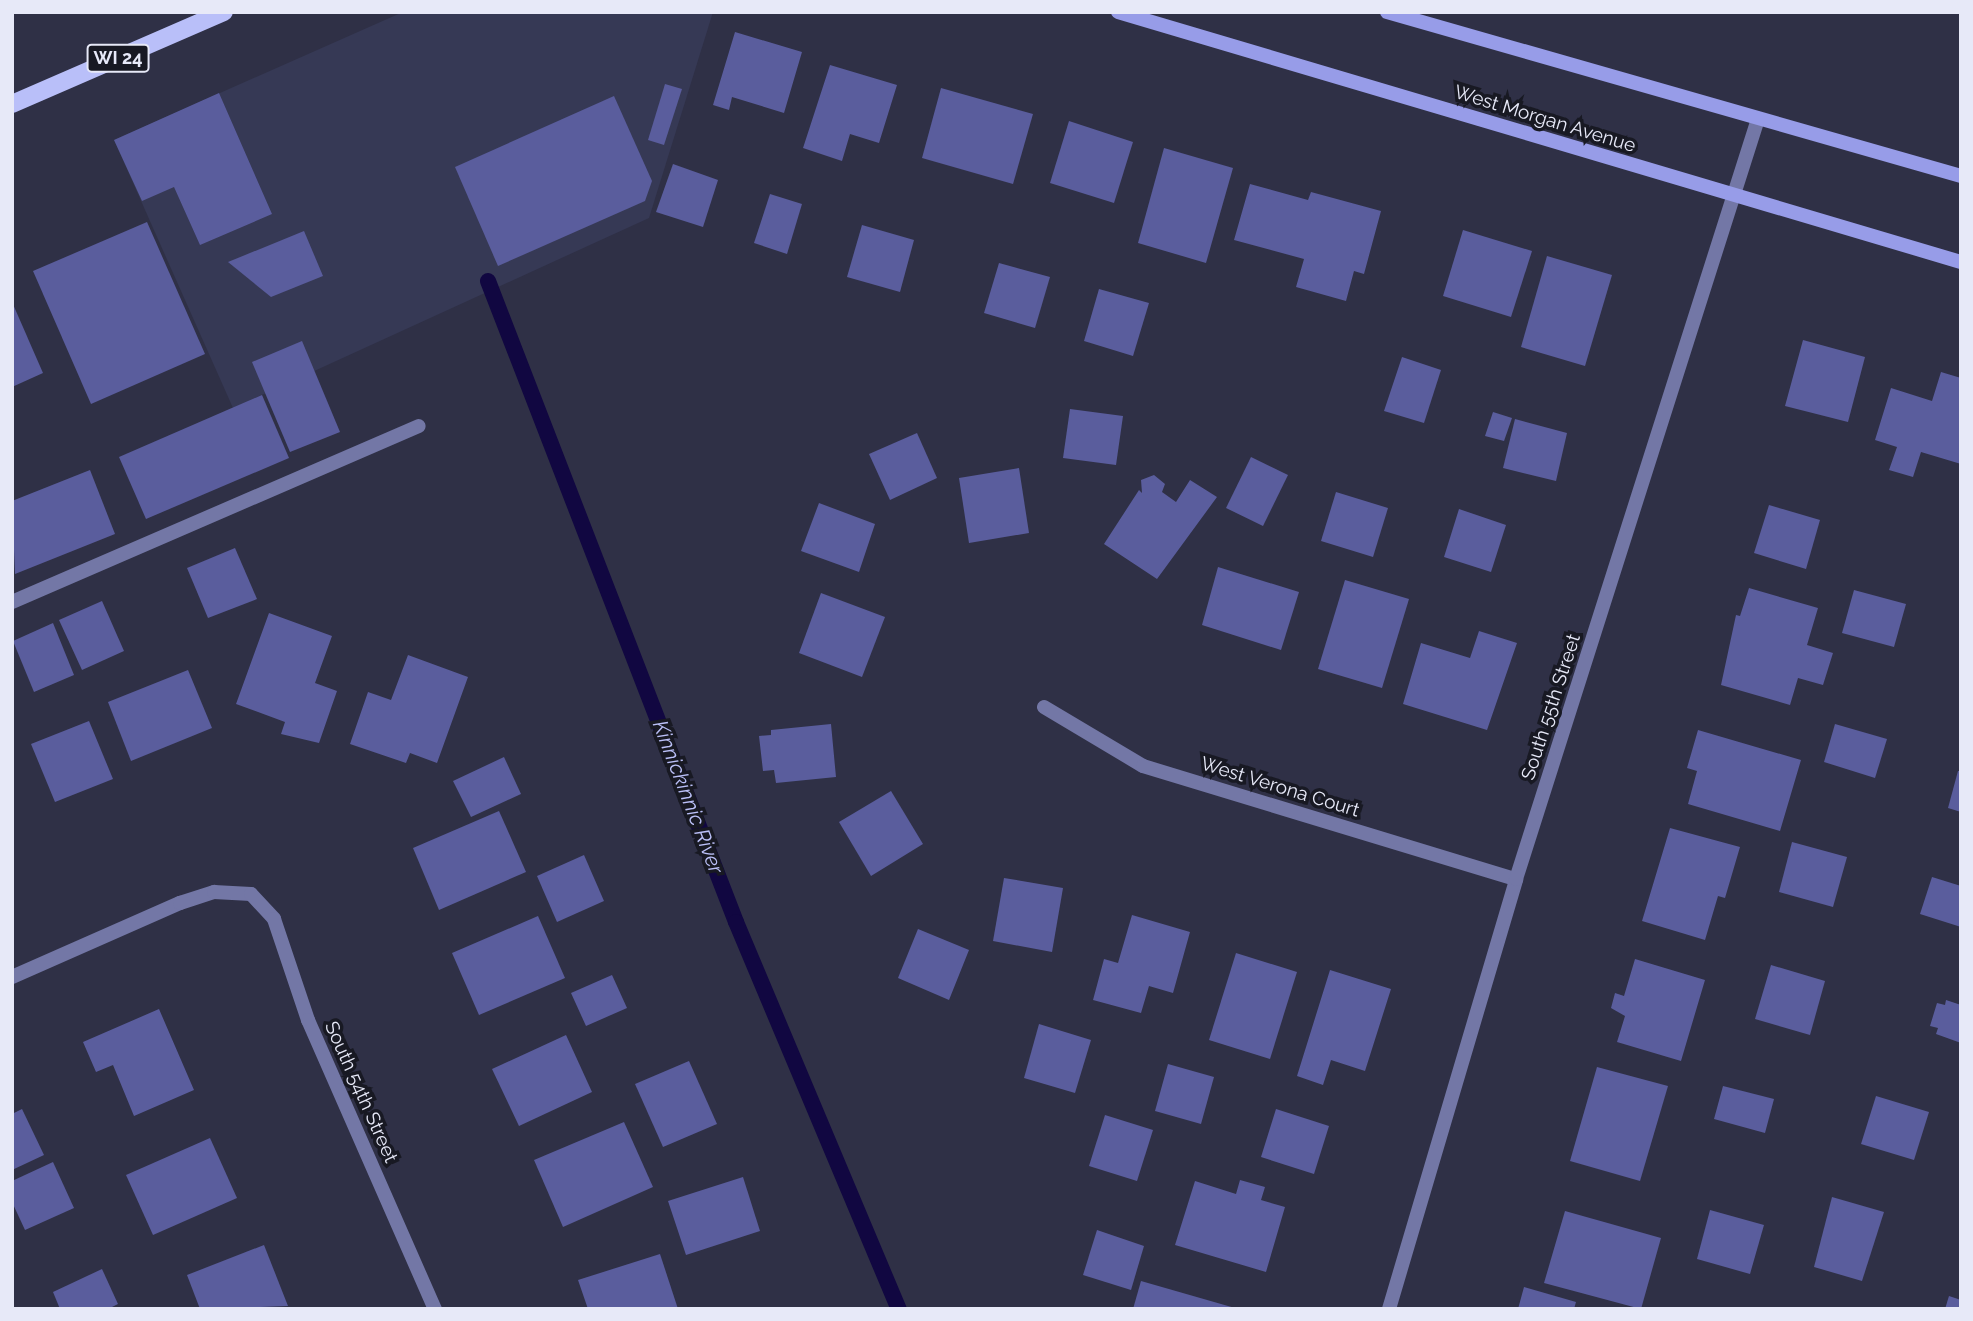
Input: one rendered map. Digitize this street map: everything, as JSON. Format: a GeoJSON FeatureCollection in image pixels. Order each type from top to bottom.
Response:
{"type":"FeatureCollection","features":[{"type":"Feature","properties":{"kind":"main road","name":"WI 24"},"geometry":{"type":"LineString","coordinates":[[12,104],[223,12]]}},
{"type":"Feature","properties":{"kind":"street","name":"West Morgan Avenue"},"geometry":{"type":"LineString","coordinates":[[1118,12],[1961,261]]}},
{"type":"Feature","properties":{"kind":"street"},"geometry":{"type":"LineString","coordinates":[[1387,12],[1961,176]]}},
{"type":"Feature","properties":{"kind":"street","name":"South 55th Street"},"geometry":{"type":"LineString","coordinates":[[1390,1309],[1516,879],[1758,119]]}},
{"type":"Feature","properties":{"kind":"street"},"geometry":{"type":"LineString","coordinates":[[12,602],[419,426]]}},
{"type":"Feature","properties":{"kind":"street","name":"West Verona Court"},"geometry":{"type":"LineString","coordinates":[[1044,707],[1143,766],[1516,879]]}},
{"type":"Feature","properties":{"kind":"street","name":"South 54th Street"},"geometry":{"type":"LineString","coordinates":[[12,977],[190,899],[214,892],[251,894],[274,919],[308,1020],[435,1309]]}},
{"type":"Feature","properties":{"kind":"shaded area"},"geometry":{"type":"Polygon","coordinates":[[[403,12],[713,12],[649,218],[233,408],[114,140],[403,12]]]}},
{"type":"Feature","properties":{"kind":"building"},"geometry":{"type":"Polygon","coordinates":[[[735,32],[802,52],[784,113],[732,97],[729,110],[713,105],[735,32]]]}},
{"type":"Feature","properties":{"kind":"building"},"geometry":{"type":"Polygon","coordinates":[[[830,65],[897,85],[879,143],[850,134],[842,161],[803,148],[830,65]]]}},
{"type":"Feature","properties":{"kind":"building"},"geometry":{"type":"Polygon","coordinates":[[[665,84],[682,89],[664,145],[648,140],[665,84]]]}},
{"type":"Feature","properties":{"kind":"building"},"geometry":{"type":"Polygon","coordinates":[[[941,88],[1033,114],[1013,184],[922,158],[941,88]]]}},
{"type":"Feature","properties":{"kind":"building"},"geometry":{"type":"Polygon","coordinates":[[[219,93],[272,214],[200,245],[174,187],[142,201],[114,140],[219,93]]]}},
{"type":"Feature","properties":{"kind":"building"},"geometry":{"type":"Polygon","coordinates":[[[614,96],[652,181],[645,201],[498,266],[455,167],[614,96]]]}},
{"type":"Feature","properties":{"kind":"building"},"geometry":{"type":"Polygon","coordinates":[[[1069,121],[1133,142],[1114,203],[1050,183],[1069,121]]]}},
{"type":"Feature","properties":{"kind":"building"},"geometry":{"type":"Polygon","coordinates":[[[1164,148],[1233,168],[1206,263],[1138,243],[1164,148]]]}},
{"type":"Feature","properties":{"kind":"building"},"geometry":{"type":"Polygon","coordinates":[[[673,164],[718,180],[703,227],[656,212],[673,164]]]}},
{"type":"Feature","properties":{"kind":"building"},"geometry":{"type":"Polygon","coordinates":[[[1250,184],[1308,200],[1311,192],[1381,211],[1364,274],[1354,271],[1346,301],[1296,287],[1304,259],[1234,240],[1250,184]]]}},
{"type":"Feature","properties":{"kind":"building"},"geometry":{"type":"Polygon","coordinates":[[[770,194],[802,204],[787,254],[754,243],[770,194]]]}},
{"type":"Feature","properties":{"kind":"building"},"geometry":{"type":"Polygon","coordinates":[[[147,222],[205,354],[91,404],[33,271],[147,222]]]}},
{"type":"Feature","properties":{"kind":"building"},"geometry":{"type":"Polygon","coordinates":[[[862,225],[914,240],[900,292],[847,277],[862,225]]]}},
{"type":"Feature","properties":{"kind":"building"},"geometry":{"type":"Polygon","coordinates":[[[1463,230],[1532,251],[1511,317],[1443,296],[1463,230]]]}},
{"type":"Feature","properties":{"kind":"building"},"geometry":{"type":"Polygon","coordinates":[[[304,231],[323,276],[271,297],[228,262],[304,231]]]}},
{"type":"Feature","properties":{"kind":"building"},"geometry":{"type":"Polygon","coordinates":[[[1547,256],[1612,275],[1585,366],[1521,347],[1547,256]]]}},
{"type":"Feature","properties":{"kind":"building"},"geometry":{"type":"Polygon","coordinates":[[[999,263],[1050,277],[1035,328],[984,313],[999,263]]]}},
{"type":"Feature","properties":{"kind":"building"},"geometry":{"type":"Polygon","coordinates":[[[1099,289],[1149,303],[1133,356],[1084,341],[1099,289]]]}},
{"type":"Feature","properties":{"kind":"building"},"geometry":{"type":"Polygon","coordinates":[[[12,302],[43,373],[12,387],[12,302]]]}},
{"type":"Feature","properties":{"kind":"building"},"geometry":{"type":"Polygon","coordinates":[[[1803,340],[1865,357],[1848,422],[1785,406],[1803,340]]]}},
{"type":"Feature","properties":{"kind":"building"},"geometry":{"type":"Polygon","coordinates":[[[302,341],[340,432],[290,452],[252,362],[302,341]]]}},
{"type":"Feature","properties":{"kind":"building"},"geometry":{"type":"Polygon","coordinates":[[[1402,357],[1441,370],[1424,423],[1384,411],[1402,357]]]}},
{"type":"Feature","properties":{"kind":"building"},"geometry":{"type":"Polygon","coordinates":[[[1941,372],[1961,378],[1961,464],[1921,452],[1913,477],[1889,470],[1897,447],[1875,440],[1891,388],[1932,401],[1941,372]]]}},
{"type":"Feature","properties":{"kind":"building"},"geometry":{"type":"Polygon","coordinates":[[[262,395],[289,458],[146,519],[119,457],[262,395]]]}},
{"type":"Feature","properties":{"kind":"building"},"geometry":{"type":"Polygon","coordinates":[[[1070,409],[1123,416],[1116,465],[1063,458],[1070,409]]]}},
{"type":"Feature","properties":{"kind":"building"},"geometry":{"type":"Polygon","coordinates":[[[1493,412],[1512,418],[1504,441],[1485,436],[1493,412]]]}},
{"type":"Feature","properties":{"kind":"building"},"geometry":{"type":"Polygon","coordinates":[[[1515,419],[1567,433],[1556,481],[1503,468],[1515,419]]]}},
{"type":"Feature","properties":{"kind":"building"},"geometry":{"type":"Polygon","coordinates":[[[917,433],[937,478],[890,500],[869,454],[917,433]]]}},
{"type":"Feature","properties":{"kind":"building"},"geometry":{"type":"Polygon","coordinates":[[[1251,457],[1288,475],[1263,526],[1226,508],[1251,457]]]}},
{"type":"Feature","properties":{"kind":"building"},"geometry":{"type":"Polygon","coordinates":[[[1019,468],[1029,533],[969,543],[959,478],[1019,468]]]}},
{"type":"Feature","properties":{"kind":"building"},"geometry":{"type":"Polygon","coordinates":[[[90,470],[115,534],[15,574],[12,501],[90,470]]]}},
{"type":"Feature","properties":{"kind":"building"},"geometry":{"type":"Polygon","coordinates":[[[1154,475],[1165,484],[1162,492],[1176,502],[1190,480],[1217,497],[1157,579],[1104,544],[1139,490],[1142,493],[1141,480],[1154,475]]]}},
{"type":"Feature","properties":{"kind":"building"},"geometry":{"type":"Polygon","coordinates":[[[1336,492],[1388,508],[1373,557],[1321,541],[1336,492]]]}},
{"type":"Feature","properties":{"kind":"building"},"geometry":{"type":"Polygon","coordinates":[[[819,503],[875,524],[859,572],[801,551],[819,503]]]}},
{"type":"Feature","properties":{"kind":"building"},"geometry":{"type":"Polygon","coordinates":[[[1769,505],[1820,520],[1806,569],[1754,553],[1769,505]]]}},
{"type":"Feature","properties":{"kind":"building"},"geometry":{"type":"Polygon","coordinates":[[[1459,509],[1506,525],[1491,572],[1444,557],[1459,509]]]}},
{"type":"Feature","properties":{"kind":"building"},"geometry":{"type":"Polygon","coordinates":[[[235,548],[257,599],[208,618],[187,568],[235,548]]]}},
{"type":"Feature","properties":{"kind":"building"},"geometry":{"type":"Polygon","coordinates":[[[1218,567],[1299,592],[1281,650],[1202,625],[1218,567]]]}},
{"type":"Feature","properties":{"kind":"building"},"geometry":{"type":"Polygon","coordinates":[[[1345,580],[1409,599],[1382,688],[1318,669],[1345,580]]]}},
{"type":"Feature","properties":{"kind":"building"},"geometry":{"type":"Polygon","coordinates":[[[1749,588],[1818,608],[1807,645],[1833,653],[1823,685],[1798,678],[1790,705],[1721,685],[1736,615],[1740,616],[1749,588]]]}},
{"type":"Feature","properties":{"kind":"building"},"geometry":{"type":"Polygon","coordinates":[[[1854,590],[1906,604],[1894,647],[1842,633],[1854,590]]]}},
{"type":"Feature","properties":{"kind":"building"},"geometry":{"type":"Polygon","coordinates":[[[821,593],[885,617],[862,677],[799,653],[821,593]]]}},
{"type":"Feature","properties":{"kind":"building"},"geometry":{"type":"Polygon","coordinates":[[[102,601],[124,651],[82,670],[59,620],[102,601]]]}},
{"type":"Feature","properties":{"kind":"building"},"geometry":{"type":"Polygon","coordinates":[[[269,613],[332,636],[315,683],[337,691],[319,743],[281,734],[285,722],[236,704],[269,613]]]}},
{"type":"Feature","properties":{"kind":"building"},"geometry":{"type":"Polygon","coordinates":[[[53,623],[74,675],[34,692],[13,641],[53,623]]]}},
{"type":"Feature","properties":{"kind":"building"},"geometry":{"type":"Polygon","coordinates":[[[1479,631],[1517,643],[1487,730],[1403,704],[1421,643],[1470,658],[1479,631]]]}},
{"type":"Feature","properties":{"kind":"building"},"geometry":{"type":"Polygon","coordinates":[[[408,655],[468,677],[437,763],[410,753],[406,763],[350,744],[368,692],[391,700],[408,655]]]}},
{"type":"Feature","properties":{"kind":"building"},"geometry":{"type":"Polygon","coordinates":[[[188,670],[212,728],[131,761],[108,702],[188,670]]]}},
{"type":"Feature","properties":{"kind":"building"},"geometry":{"type":"Polygon","coordinates":[[[89,721],[113,779],[55,802],[31,744],[89,721]]]}},
{"type":"Feature","properties":{"kind":"building"},"geometry":{"type":"Polygon","coordinates":[[[831,724],[836,777],[776,783],[774,770],[763,771],[759,736],[771,735],[771,730],[831,724]]]}},
{"type":"Feature","properties":{"kind":"building"},"geometry":{"type":"Polygon","coordinates":[[[1835,724],[1887,739],[1875,778],[1824,762],[1835,724]]]}},
{"type":"Feature","properties":{"kind":"building"},"geometry":{"type":"Polygon","coordinates":[[[1698,730],[1801,760],[1780,831],[1688,804],[1697,771],[1687,768],[1698,730]]]}},
{"type":"Feature","properties":{"kind":"building"},"geometry":{"type":"Polygon","coordinates":[[[504,757],[521,794],[471,817],[453,781],[504,757]]]}},
{"type":"Feature","properties":{"kind":"building"},"geometry":{"type":"Polygon","coordinates":[[[1958,771],[1961,771],[1961,812],[1948,808],[1958,771]]]}},
{"type":"Feature","properties":{"kind":"building"},"geometry":{"type":"Polygon","coordinates":[[[891,791],[923,844],[871,876],[839,822],[891,791]]]}},
{"type":"Feature","properties":{"kind":"building"},"geometry":{"type":"Polygon","coordinates":[[[499,811],[526,872],[439,910],[413,848],[499,811]]]}},
{"type":"Feature","properties":{"kind":"building"},"geometry":{"type":"Polygon","coordinates":[[[1670,828],[1740,847],[1725,898],[1718,896],[1705,940],[1642,921],[1670,828]]]}},
{"type":"Feature","properties":{"kind":"building"},"geometry":{"type":"Polygon","coordinates":[[[1792,842],[1847,857],[1833,907],[1779,892],[1792,842]]]}},
{"type":"Feature","properties":{"kind":"building"},"geometry":{"type":"Polygon","coordinates":[[[584,855],[604,901],[557,922],[537,876],[584,855]]]}},
{"type":"Feature","properties":{"kind":"building"},"geometry":{"type":"Polygon","coordinates":[[[1932,877],[1961,886],[1961,927],[1920,914],[1932,877]]]}},
{"type":"Feature","properties":{"kind":"building"},"geometry":{"type":"Polygon","coordinates":[[[1004,878],[1063,888],[1052,952],[993,941],[1004,878]]]}},
{"type":"Feature","properties":{"kind":"building"},"geometry":{"type":"Polygon","coordinates":[[[1132,915],[1190,932],[1173,993],[1149,986],[1141,1013],[1093,1000],[1104,959],[1118,963],[1132,915]]]}},
{"type":"Feature","properties":{"kind":"building"},"geometry":{"type":"Polygon","coordinates":[[[538,916],[565,978],[479,1015],[452,953],[538,916]]]}},
{"type":"Feature","properties":{"kind":"building"},"geometry":{"type":"Polygon","coordinates":[[[918,929],[969,950],[949,1000],[898,978],[918,929]]]}},
{"type":"Feature","properties":{"kind":"building"},"geometry":{"type":"Polygon","coordinates":[[[1236,953],[1297,972],[1270,1059],[1209,1040],[1236,953]]]}},
{"type":"Feature","properties":{"kind":"building"},"geometry":{"type":"Polygon","coordinates":[[[1635,959],[1705,980],[1681,1061],[1617,1042],[1625,1016],[1611,1008],[1615,993],[1624,996],[1635,959]]]}},
{"type":"Feature","properties":{"kind":"building"},"geometry":{"type":"Polygon","coordinates":[[[1771,965],[1825,981],[1810,1035],[1755,1019],[1771,965]]]}},
{"type":"Feature","properties":{"kind":"building"},"geometry":{"type":"Polygon","coordinates":[[[1330,970],[1391,989],[1365,1071],[1331,1060],[1323,1085],[1297,1076],[1330,970]]]}},
{"type":"Feature","properties":{"kind":"building"},"geometry":{"type":"Polygon","coordinates":[[[612,975],[627,1008],[586,1026],[571,993],[612,975]]]}},
{"type":"Feature","properties":{"kind":"building"},"geometry":{"type":"Polygon","coordinates":[[[1946,1000],[1961,1005],[1961,1043],[1936,1034],[1938,1028],[1930,1026],[1937,1003],[1945,1005],[1946,1000]]]}},
{"type":"Feature","properties":{"kind":"building"},"geometry":{"type":"Polygon","coordinates":[[[159,1009],[194,1090],[134,1116],[113,1065],[96,1072],[83,1042],[159,1009]]]}},
{"type":"Feature","properties":{"kind":"building"},"geometry":{"type":"Polygon","coordinates":[[[1039,1024],[1091,1040],[1075,1093],[1024,1078],[1039,1024]]]}},
{"type":"Feature","properties":{"kind":"building"},"geometry":{"type":"Polygon","coordinates":[[[566,1035],[592,1092],[519,1126],[492,1069],[566,1035]]]}},
{"type":"Feature","properties":{"kind":"building"},"geometry":{"type":"Polygon","coordinates":[[[689,1061],[717,1124],[663,1147],[635,1084],[689,1061]]]}},
{"type":"Feature","properties":{"kind":"building"},"geometry":{"type":"Polygon","coordinates":[[[1168,1064],[1214,1077],[1201,1124],[1155,1111],[1168,1064]]]}},
{"type":"Feature","properties":{"kind":"building"},"geometry":{"type":"Polygon","coordinates":[[[1597,1067],[1668,1086],[1640,1181],[1570,1161],[1597,1067]]]}},
{"type":"Feature","properties":{"kind":"building"},"geometry":{"type":"Polygon","coordinates":[[[1723,1086],[1774,1099],[1765,1133],[1714,1119],[1723,1086]]]}},
{"type":"Feature","properties":{"kind":"building"},"geometry":{"type":"Polygon","coordinates":[[[1876,1096],[1929,1112],[1914,1160],[1861,1144],[1876,1096]]]}},
{"type":"Feature","properties":{"kind":"building"},"geometry":{"type":"Polygon","coordinates":[[[22,1109],[44,1155],[12,1170],[12,1114],[22,1109]]]}},
{"type":"Feature","properties":{"kind":"building"},"geometry":{"type":"Polygon","coordinates":[[[1276,1109],[1329,1126],[1314,1174],[1261,1157],[1276,1109]]]}},
{"type":"Feature","properties":{"kind":"building"},"geometry":{"type":"Polygon","coordinates":[[[1105,1115],[1153,1130],[1137,1181],[1089,1166],[1105,1115]]]}},
{"type":"Feature","properties":{"kind":"building"},"geometry":{"type":"Polygon","coordinates":[[[624,1122],[653,1187],[563,1227],[534,1160],[624,1122]]]}},
{"type":"Feature","properties":{"kind":"building"},"geometry":{"type":"Polygon","coordinates":[[[210,1138],[237,1198],[153,1235],[126,1175],[210,1138]]]}},
{"type":"Feature","properties":{"kind":"building"},"geometry":{"type":"Polygon","coordinates":[[[53,1162],[74,1208],[25,1230],[12,1202],[12,1181],[53,1162]]]}},
{"type":"Feature","properties":{"kind":"building"},"geometry":{"type":"Polygon","coordinates":[[[743,1177],[760,1231],[686,1255],[668,1201],[743,1177]]]}},
{"type":"Feature","properties":{"kind":"building"},"geometry":{"type":"Polygon","coordinates":[[[1240,1180],[1265,1187],[1261,1200],[1285,1207],[1266,1272],[1175,1245],[1195,1181],[1236,1194],[1240,1180]]]}},
{"type":"Feature","properties":{"kind":"building"},"geometry":{"type":"Polygon","coordinates":[[[1832,1197],[1884,1212],[1862,1281],[1814,1267],[1832,1197]]]}},
{"type":"Feature","properties":{"kind":"building"},"geometry":{"type":"Polygon","coordinates":[[[1710,1210],[1764,1225],[1750,1274],[1697,1259],[1710,1210]]]}},
{"type":"Feature","properties":{"kind":"building"},"geometry":{"type":"Polygon","coordinates":[[[1565,1211],[1661,1238],[1641,1309],[1544,1283],[1565,1211]]]}},
{"type":"Feature","properties":{"kind":"building"},"geometry":{"type":"Polygon","coordinates":[[[1097,1230],[1144,1246],[1131,1290],[1083,1275],[1097,1230]]]}},
{"type":"Feature","properties":{"kind":"building"},"geometry":{"type":"Polygon","coordinates":[[[264,1245],[288,1306],[200,1309],[187,1275],[264,1245]]]}},
{"type":"Feature","properties":{"kind":"building"},"geometry":{"type":"Polygon","coordinates":[[[660,1254],[678,1309],[588,1309],[578,1280],[660,1254]]]}},
{"type":"Feature","properties":{"kind":"building"},"geometry":{"type":"Polygon","coordinates":[[[102,1269],[118,1304],[108,1309],[60,1309],[53,1292],[102,1269]]]}},
{"type":"Feature","properties":{"kind":"building"},"geometry":{"type":"Polygon","coordinates":[[[1141,1281],[1235,1308],[1235,1309],[1133,1309],[1141,1281]]]}},
{"type":"Feature","properties":{"kind":"building"},"geometry":{"type":"Polygon","coordinates":[[[1524,1287],[1576,1302],[1574,1309],[1518,1309],[1524,1287]]]}},
{"type":"Feature","properties":{"kind":"building"},"geometry":{"type":"Polygon","coordinates":[[[1949,1296],[1961,1300],[1961,1309],[1945,1309],[1949,1296]]]}},
{"type":"Feature","properties":{"kind":"waterway","name":"Kinnickinnic River"},"geometry":{"type":"LineString","coordinates":[[488,281],[736,922],[899,1309]]}}]}
